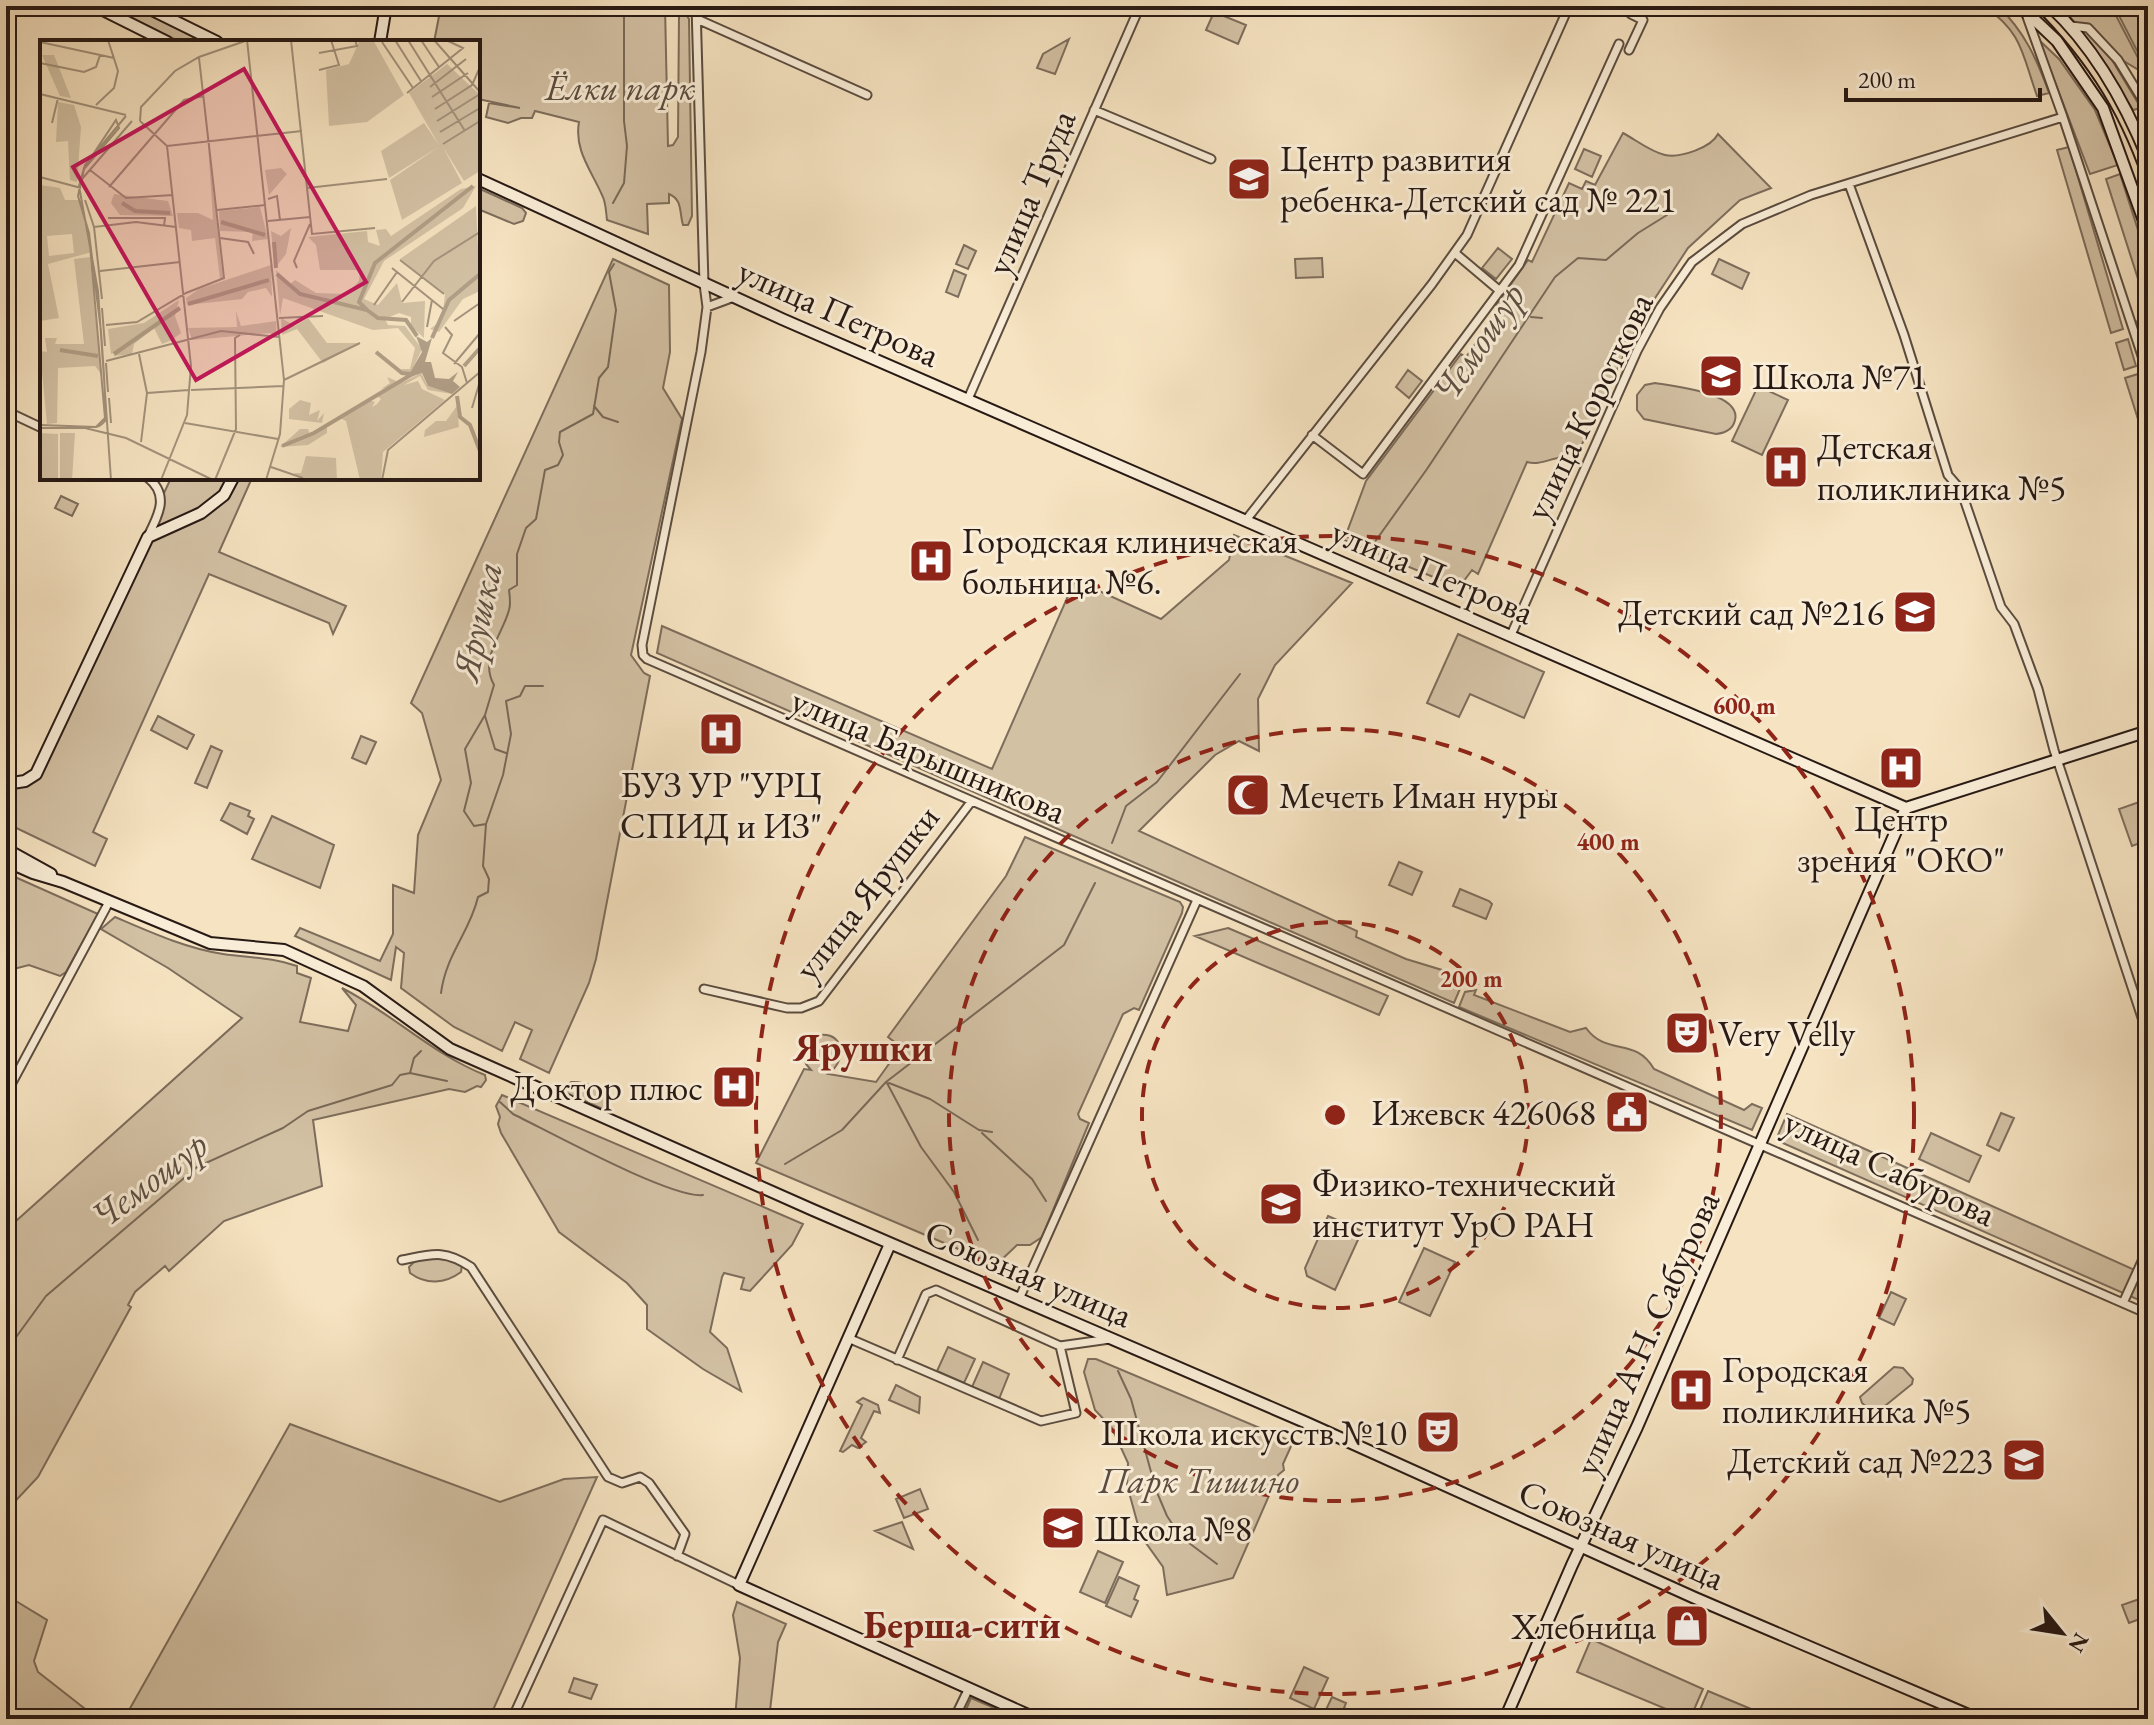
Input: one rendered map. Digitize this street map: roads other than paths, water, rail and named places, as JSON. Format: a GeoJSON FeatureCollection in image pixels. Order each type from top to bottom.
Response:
{"type":"FeatureCollection","features":[{"type":"Feature","properties":{"kind":"main road"},"geometry":{"type":"LineString","coordinates":[[95,6],[163,40]]}},
{"type":"Feature","properties":{"kind":"main road"},"geometry":{"type":"LineString","coordinates":[[144,6],[213,40]]}},
{"type":"Feature","properties":{"kind":"main road"},"geometry":{"type":"LineString","coordinates":[[380,40],[386,6]]}},
{"type":"Feature","properties":{"kind":"main road"},"geometry":{"type":"LineString","coordinates":[[2050,6],[2071,26],[2118,92],[2148,159]]}},
{"type":"Feature","properties":{"kind":"main road"},"geometry":{"type":"LineString","coordinates":[[2023,7],[2057,41],[2103,108],[2148,232]]}},
{"type":"Feature","properties":{"kind":"main road","name":"улица Петрова"},"geometry":{"type":"LineString","coordinates":[[480,180],[704,284],[1906,808]]}},
{"type":"Feature","properties":{"kind":"main road"},"geometry":{"type":"LineString","coordinates":[[6,784],[29,780],[37,772],[148,537],[201,513],[227,492],[232,480]]}},
{"type":"Feature","properties":{"kind":"main road"},"geometry":{"type":"LineString","coordinates":[[1906,808],[2148,731]]}},
{"type":"Feature","properties":{"kind":"main road","name":"улица Сабурова"},"geometry":{"type":"LineString","coordinates":[[1759,1144],[1906,808]]}},
{"type":"Feature","properties":{"kind":"main road","name":"Союзная улица"},"geometry":{"type":"LineString","coordinates":[[6,849],[34,869]]}},
{"type":"Feature","properties":{"kind":"main road","name":"Союзная улица"},"geometry":{"type":"LineString","coordinates":[[6,861],[34,869],[210,943],[284,950],[363,986],[450,1049],[1978,1719]]}},
{"type":"Feature","properties":{"kind":"main road","name":"улица А.Н. Сабурова"},"geometry":{"type":"LineString","coordinates":[[1505,1719],[1637,1427],[1759,1144]]}},
{"type":"Feature","properties":{"kind":"main road"},"geometry":{"type":"LineString","coordinates":[[890,1244],[739,1585],[1037,1719]]}},
{"type":"Feature","properties":{"kind":"street"},"geometry":{"type":"LineString","coordinates":[[696,6],[707,307],[734,297]]}},
{"type":"Feature","properties":{"kind":"street","name":"улица Труда"},"geometry":{"type":"LineString","coordinates":[[968,399],[1140,6]]}},
{"type":"Feature","properties":{"kind":"street"},"geometry":{"type":"LineString","coordinates":[[1246,520],[1455,253],[1479,213],[1569,6]]}},
{"type":"Feature","properties":{"kind":"street"},"geometry":{"type":"LineString","coordinates":[[1629,50],[1643,20],[1631,14],[1634,6]]}},
{"type":"Feature","properties":{"kind":"street"},"geometry":{"type":"LineString","coordinates":[[2023,7],[2147,370]]}},
{"type":"Feature","properties":{"kind":"street"},"geometry":{"type":"LineString","coordinates":[[697,19],[867,95]]}},
{"type":"Feature","properties":{"kind":"street"},"geometry":{"type":"LineString","coordinates":[[2071,26],[2088,28],[2113,54],[2148,109]]}},
{"type":"Feature","properties":{"kind":"street"},"geometry":{"type":"LineString","coordinates":[[1312,435],[1363,474],[1519,265],[1619,44]]}},
{"type":"Feature","properties":{"kind":"street"},"geometry":{"type":"LineString","coordinates":[[1094,110],[1211,159]]}},
{"type":"Feature","properties":{"kind":"street","name":"улица Короткова"},"geometry":{"type":"LineString","coordinates":[[1511,635],[1637,351],[1660,308],[1692,262],[1742,224],[1811,195],[2063,117]]}},
{"type":"Feature","properties":{"kind":"street"},"geometry":{"type":"LineString","coordinates":[[1849,184],[1904,335],[1948,475],[1961,490],[2001,607],[2014,624],[2038,689],[2057,760],[2148,1036]]}},
{"type":"Feature","properties":{"kind":"street"},"geometry":{"type":"LineString","coordinates":[[1455,253],[1500,291]]}},
{"type":"Feature","properties":{"kind":"street","name":"улица Барышникова"},"geometry":{"type":"LineString","coordinates":[[707,307],[701,352],[642,645],[643,655],[651,663],[1759,1144]]}},
{"type":"Feature","properties":{"kind":"street"},"geometry":{"type":"LineString","coordinates":[[6,411],[40,427]]}},
{"type":"Feature","properties":{"kind":"street"},"geometry":{"type":"LineString","coordinates":[[148,537],[161,505],[158,488],[150,480]]}},
{"type":"Feature","properties":{"kind":"street","name":"улица Ярушки"},"geometry":{"type":"LineString","coordinates":[[704,989],[787,1008],[801,1008],[819,1001],[971,802]]}},
{"type":"Feature","properties":{"kind":"street"},"geometry":{"type":"LineString","coordinates":[[1019,1299],[1197,900]]}},
{"type":"Feature","properties":{"kind":"street"},"geometry":{"type":"LineString","coordinates":[[6,1094],[109,902]]}},
{"type":"Feature","properties":{"kind":"street","name":"улица Сабурова"},"geometry":{"type":"LineString","coordinates":[[1759,1144],[2148,1314]]}},
{"type":"Feature","properties":{"kind":"street"},"geometry":{"type":"LineString","coordinates":[[2123,1303],[2148,1248]]}},
{"type":"Feature","properties":{"kind":"street"},"geometry":{"type":"LineString","coordinates":[[402,1260],[439,1252],[455,1256],[471,1267],[608,1477],[622,1483],[640,1477],[652,1486],[685,1534],[677,1556]]}},
{"type":"Feature","properties":{"kind":"street"},"geometry":{"type":"LineString","coordinates":[[897,1360],[929,1291],[936,1290],[1060,1346],[1112,1339]]}},
{"type":"Feature","properties":{"kind":"street"},"geometry":{"type":"LineString","coordinates":[[848,1338],[1041,1421],[1076,1413],[1060,1346]]}},
{"type":"Feature","properties":{"kind":"street"},"geometry":{"type":"LineString","coordinates":[[512,1719],[603,1520],[739,1585]]}},
{"type":"Feature","properties":{"kind":"street"},"geometry":{"type":"LineString","coordinates":[[954,1719],[969,1688]]}},
{"type":"Feature","properties":{"kind":"waterway","name":"Ярушка"},"geometry":{"type":"LineString","coordinates":[[613,203],[624,183],[627,146],[624,121],[624,6]]}},
{"type":"Feature","properties":{"kind":"waterway","name":"Чемошур"},"geometry":{"type":"LineString","coordinates":[[1369,550],[1555,277],[1578,258],[1606,260],[1638,233],[1667,215]]}},
{"type":"Feature","properties":{"kind":"waterway","name":"Ярушка"},"geometry":{"type":"LineString","coordinates":[[441,993],[448,966],[478,897],[488,892],[489,879],[483,866],[486,824],[474,826],[464,811],[471,783],[465,749],[485,715],[494,685],[490,675],[490,656],[509,610],[509,590],[517,585],[517,554],[526,528],[536,519],[545,470],[558,465],[563,455],[560,432],[593,414],[599,378],[608,367],[616,310],[609,272],[614,264]]}},
{"type":"Feature","properties":{"kind":"waterway"},"geometry":{"type":"LineString","coordinates":[[1531,317],[1542,318]]}},
{"type":"Feature","properties":{"kind":"waterway"},"geometry":{"type":"LineString","coordinates":[[594,406],[603,417],[618,422]]}},
{"type":"Feature","properties":{"kind":"waterway","name":"Чемошур"},"geometry":{"type":"LineString","coordinates":[[1112,843],[1126,806],[1157,782],[1240,674]]}},
{"type":"Feature","properties":{"kind":"waterway"},"geometry":{"type":"LineString","coordinates":[[486,824],[503,775],[511,734],[506,701],[520,696],[525,686],[543,686]]}},
{"type":"Feature","properties":{"kind":"waterway"},"geometry":{"type":"LineString","coordinates":[[485,716],[495,749],[506,753]]}},
{"type":"Feature","properties":{"kind":"waterway","name":"Чемошур"},"geometry":{"type":"LineString","coordinates":[[785,1164],[842,1130],[886,1082],[1064,945],[1095,883]]}},
{"type":"Feature","properties":{"kind":"waterway","name":"Ярушка"},"geometry":{"type":"LineString","coordinates":[[410,1073],[414,1058],[421,1051]]}},
{"type":"Feature","properties":{"kind":"waterway","name":"Чемошур"},"geometry":{"type":"LineString","coordinates":[[6,1351],[46,1296],[197,1167],[283,1128],[308,1111],[392,1085],[400,1075],[410,1073],[447,1081]]}},
{"type":"Feature","properties":{"kind":"waterway"},"geometry":{"type":"LineString","coordinates":[[887,1083],[921,1147],[954,1192],[978,1240]]}},
{"type":"Feature","properties":{"kind":"waterway"},"geometry":{"type":"LineString","coordinates":[[889,1083],[930,1099],[979,1130],[992,1132]]}},
{"type":"Feature","properties":{"kind":"waterway","name":"Чемошур"},"geometry":{"type":"LineString","coordinates":[[500,1102],[513,1114],[638,1176],[687,1193],[703,1195]]}},
{"type":"Feature","properties":{"kind":"waterway"},"geometry":{"type":"LineString","coordinates":[[982,1133],[1032,1179],[1046,1201]]}},
{"type":"Feature","properties":{"kind":"waterway"},"geometry":{"type":"LineString","coordinates":[[1118,1371],[1131,1399],[1156,1490],[1167,1516],[1181,1537],[1217,1564]]}},
{"type":"Feature","properties":{"kind":"tram line"},"geometry":{"type":"LineString","coordinates":[[2033,6],[2072,49],[2103,93],[2128,141],[2148,195]]}},
{"type":"Feature","properties":{"kind":"place","name":"Центр развития ребенка-Детский сад № 221"},"geometry":{"type":"Point","coordinates":[1249,179]}},
{"type":"Feature","properties":{"kind":"place","name":"Школа №71"},"geometry":{"type":"Point","coordinates":[1721,376]}},
{"type":"Feature","properties":{"kind":"place","name":"Детская поликлиника №5"},"geometry":{"type":"Point","coordinates":[1786,467]}},
{"type":"Feature","properties":{"kind":"place","name":"Городская клиническая больница №6."},"geometry":{"type":"Point","coordinates":[931,561]}},
{"type":"Feature","properties":{"kind":"place","name":"Детский сад №216"},"geometry":{"type":"Point","coordinates":[1915,612]}},
{"type":"Feature","properties":{"kind":"place","name":"БУЗ УР \"УРЦ СПИД и ИЗ\""},"geometry":{"type":"Point","coordinates":[721,734]}},
{"type":"Feature","properties":{"kind":"place","name":"Центр зрения \"ОКО\""},"geometry":{"type":"Point","coordinates":[1901,768]}},
{"type":"Feature","properties":{"kind":"place","name":"Мечеть Иман нуры"},"geometry":{"type":"Point","coordinates":[1248,795]}},
{"type":"Feature","properties":{"kind":"place","name":"Very Velly"},"geometry":{"type":"Point","coordinates":[1687,1033]}},
{"type":"Feature","properties":{"kind":"place","name":"Доктор плюс"},"geometry":{"type":"Point","coordinates":[734,1087]}},
{"type":"Feature","properties":{"kind":"place","name":"Ижевск 426068"},"geometry":{"type":"Point","coordinates":[1627,1112]}},
{"type":"Feature","properties":{"kind":"place","name":"Физико-технический институт УрО РАН"},"geometry":{"type":"Point","coordinates":[1281,1204]}},
{"type":"Feature","properties":{"kind":"place","name":"Городская поликлиника №5"},"geometry":{"type":"Point","coordinates":[1691,1390]}},
{"type":"Feature","properties":{"kind":"place","name":"Школа искусств №10"},"geometry":{"type":"Point","coordinates":[1438,1432]}},
{"type":"Feature","properties":{"kind":"place","name":"Детский сад №223"},"geometry":{"type":"Point","coordinates":[2024,1460]}},
{"type":"Feature","properties":{"kind":"place","name":"Школа №8"},"geometry":{"type":"Point","coordinates":[1063,1528]}},
{"type":"Feature","properties":{"kind":"place","name":"Хлебница"},"geometry":{"type":"Point","coordinates":[1687,1626]}},
{"type":"Feature","properties":{"kind":"district","name":"Ярушки"},"geometry":{"type":"Point","coordinates":[863,1048]}},
{"type":"Feature","properties":{"kind":"district","name":"Берша-сити"},"geometry":{"type":"Point","coordinates":[962,1625]}},
{"type":"Feature","properties":{"kind":"park label","name":"Ёлки парк"},"geometry":{"type":"Point","coordinates":[620,87]}},
{"type":"Feature","properties":{"kind":"park label","name":"Парк Тишино"},"geometry":{"type":"Point","coordinates":[1199,1480]}}]}
